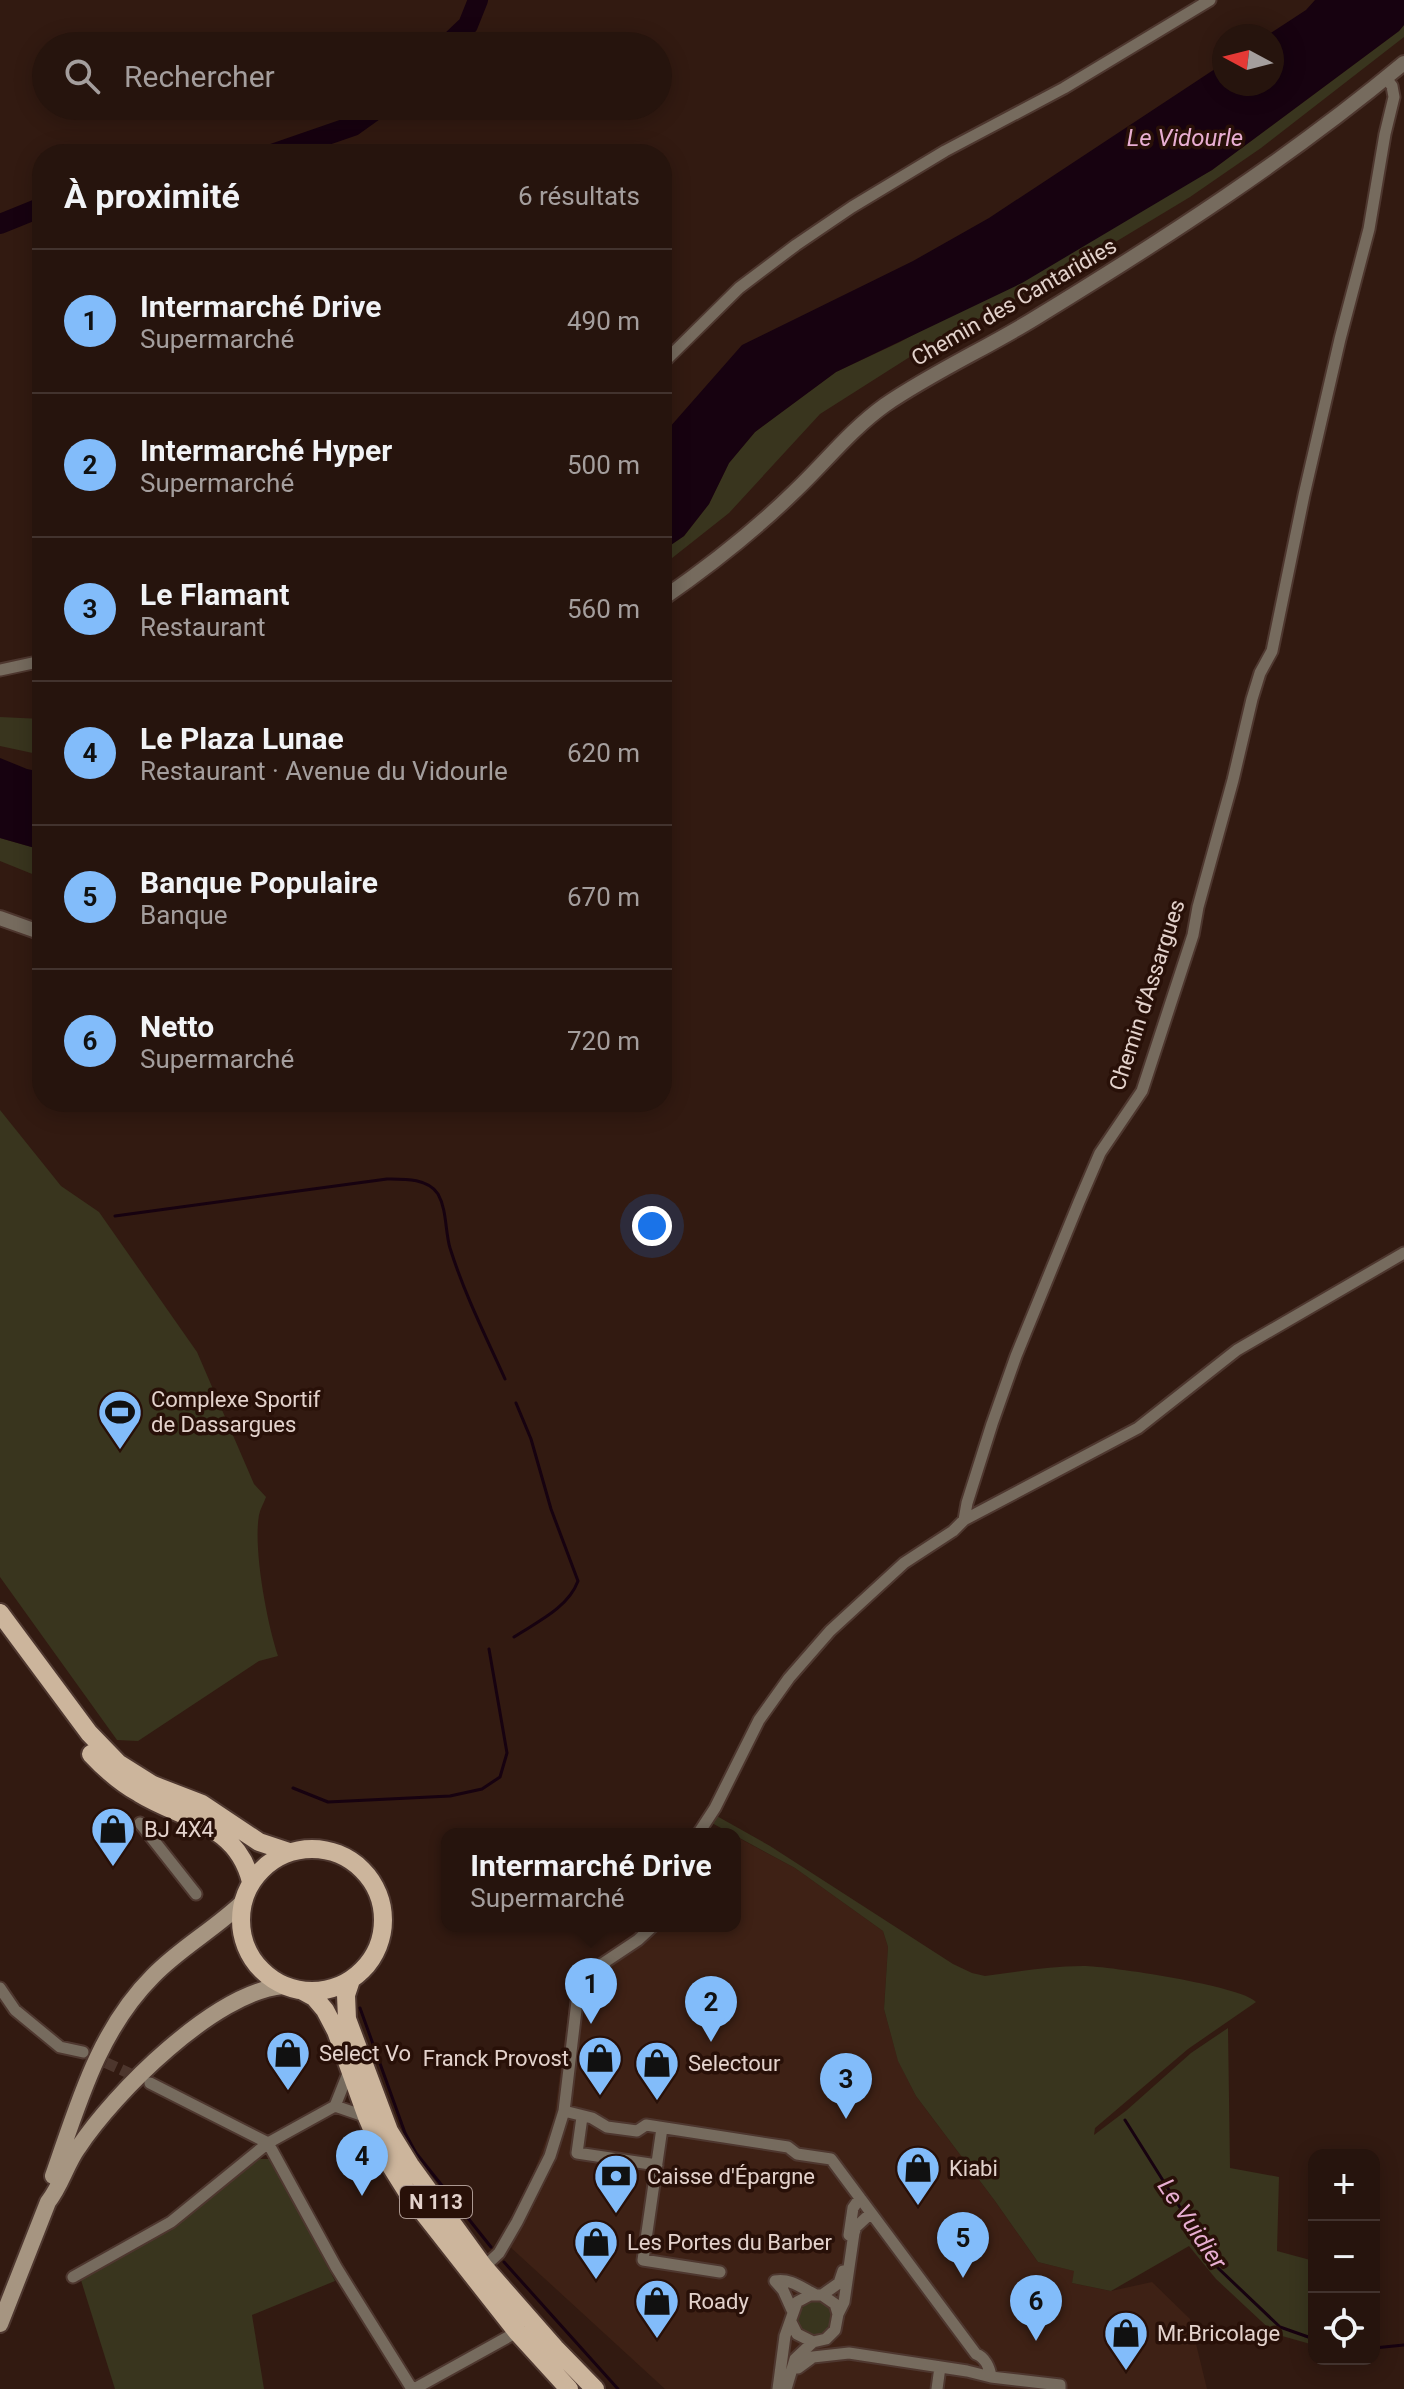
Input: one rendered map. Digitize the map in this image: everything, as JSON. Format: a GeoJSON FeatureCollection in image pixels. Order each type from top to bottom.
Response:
{"type":"FeatureCollection","features":[{"type":"Feature","properties":{"kind":"main road"},"geometry":{"type":"LineString","coordinates":[[0,1613],[89,1733],[118,1763],[153,1785],[202,1804],[259,1842],[289,1852]]}},
{"type":"Feature","properties":{"kind":"main road"},"geometry":{"type":"LineString","coordinates":[[0,1629],[92,1756],[140,1794],[202,1822],[229,1841],[240,1853],[251,1882]]}},
{"type":"Feature","properties":{"kind":"main road"},"geometry":{"type":"LineString","coordinates":[[305,1848],[321,1849],[350,1859],[372,1881],[383,1911],[383,1927],[373,1957],[364,1969],[351,1980],[323,1991],[303,1991],[283,1986],[262,1972],[248,1951],[241,1927],[243,1902],[251,1882],[271,1860],[289,1852],[305,1848]]}},
{"type":"Feature","properties":{"kind":"main road"},"geometry":{"type":"LineString","coordinates":[[48,2202],[48,2190],[91,2069],[121,2015],[165,1964],[243,1902]]}},
{"type":"Feature","properties":{"kind":"main road","name":"N 113"},"geometry":{"type":"LineString","coordinates":[[351,1980],[346,1995],[347,2019],[389,2131],[484,2267],[595,2389]]}},
{"type":"Feature","properties":{"kind":"main road"},"geometry":{"type":"LineString","coordinates":[[0,2324],[48,2202],[77,2149],[92,2129],[156,2060],[197,2026],[255,1991],[283,1986]]}},
{"type":"Feature","properties":{"kind":"main road","name":"N 113"},"geometry":{"type":"LineString","coordinates":[[303,1991],[314,1997],[325,2010],[336,2031],[382,2152],[407,2192],[517,2332],[569,2389]]}},
{"type":"Feature","properties":{"kind":"street"},"geometry":{"type":"LineString","coordinates":[[672,354],[733,293],[852,207],[945,151],[1064,88],[1210,0]]}},
{"type":"Feature","properties":{"kind":"street","name":"Chemin des Cantaridies"},"geometry":{"type":"LineString","coordinates":[[672,592],[731,548],[881,408],[1166,238],[1404,63]]}},
{"type":"Feature","properties":{"kind":"street","name":"Chemin d'Assargues"},"geometry":{"type":"LineString","coordinates":[[964,1520],[1016,1356],[1100,1153],[1142,1091],[1193,935],[1252,699],[1260,673],[1272,651],[1304,495],[1369,229],[1394,97],[1392,86],[1386,78]]}},
{"type":"Feature","properties":{"kind":"street"},"geometry":{"type":"LineString","coordinates":[[0,670],[32,663]]}},
{"type":"Feature","properties":{"kind":"street"},"geometry":{"type":"LineString","coordinates":[[0,918],[32,929]]}},
{"type":"Feature","properties":{"kind":"street"},"geometry":{"type":"LineString","coordinates":[[702,1828],[759,1720],[799,1666],[830,1631],[904,1563],[953,1531],[964,1520],[1138,1428],[1237,1350],[1404,1253]]}},
{"type":"Feature","properties":{"kind":"street"},"geometry":{"type":"LineString","coordinates":[[140,1823],[196,1894]]}},
{"type":"Feature","properties":{"kind":"street"},"geometry":{"type":"LineString","coordinates":[[484,2267],[499,2253],[537,2186],[550,2156],[564,2111],[581,1982],[587,1974],[647,1932]]}},
{"type":"Feature","properties":{"kind":"street"},"geometry":{"type":"LineString","coordinates":[[0,1988],[15,2010],[60,2047],[83,2052]]}},
{"type":"Feature","properties":{"kind":"street"},"geometry":{"type":"LineString","coordinates":[[73,2277],[171,2222],[268,2143],[335,2106],[350,2071]]}},
{"type":"Feature","properties":{"kind":"street"},"geometry":{"type":"LineString","coordinates":[[150,2083],[268,2143],[336,2267],[413,2389],[517,2332]]}},
{"type":"Feature","properties":{"kind":"street"},"geometry":{"type":"LineString","coordinates":[[335,2106],[367,2117]]}},
{"type":"Feature","properties":{"kind":"street"},"geometry":{"type":"LineString","coordinates":[[564,2111],[592,2118],[607,2127],[637,2131],[646,2125],[788,2147],[797,2154],[831,2159],[976,2354],[976,2373]]}},
{"type":"Feature","properties":{"kind":"street"},"geometry":{"type":"LineString","coordinates":[[582,2117],[577,2153],[657,2165]]}},
{"type":"Feature","properties":{"kind":"street"},"geometry":{"type":"LineString","coordinates":[[662,2128],[643,2260],[720,2272]]}},
{"type":"Feature","properties":{"kind":"street"},"geometry":{"type":"LineString","coordinates":[[778,2389],[785,2336],[792,2316],[801,2299],[818,2295],[839,2283],[852,2211],[860,2198]]}},
{"type":"Feature","properties":{"kind":"street"},"geometry":{"type":"LineString","coordinates":[[786,2389],[795,2359],[835,2330],[844,2302],[854,2233],[871,2213]]}},
{"type":"Feature","properties":{"kind":"street"},"geometry":{"type":"LineString","coordinates":[[830,2355],[816,2342],[797,2334],[783,2290],[775,2281],[792,2282],[818,2295],[835,2304],[838,2314]]}},
{"type":"Feature","properties":{"kind":"street"},"geometry":{"type":"LineString","coordinates":[[835,2330],[849,2353]]}},
{"type":"Feature","properties":{"kind":"street"},"geometry":{"type":"LineString","coordinates":[[793,2368],[798,2368],[809,2358],[849,2353],[991,2377],[1060,2385],[1060,2389]]}},
{"type":"Feature","properties":{"kind":"street"},"geometry":{"type":"LineString","coordinates":[[976,2354],[990,2368],[991,2377]]}},
{"type":"Feature","properties":{"kind":"street"},"geometry":{"type":"LineString","coordinates":[[937,2389],[940,2367]]}},
{"type":"Feature","properties":{"kind":"shaded area"},"geometry":{"type":"Polygon","coordinates":[[[1404,25],[1404,37],[1261,148],[1190,197],[1059,276],[927,346],[820,414],[729,513],[672,558],[672,544],[684,536],[709,504],[729,463],[755,432],[836,372],[900,342],[1212,170],[1404,25]]]}},
{"type":"Feature","properties":{"kind":"shaded area"},"geometry":{"type":"Polygon","coordinates":[[[0,717],[32,719],[32,753],[0,746],[0,717]]]}},
{"type":"Feature","properties":{"kind":"shaded area"},"geometry":{"type":"Polygon","coordinates":[[[0,838],[32,847],[32,874],[0,861],[0,838]]]}},
{"type":"Feature","properties":{"kind":"shaded area","name":"Complexe Sportif de Dassargues"},"geometry":{"type":"Polygon","coordinates":[[[0,1110],[61,1186],[99,1212],[197,1352],[254,1484],[266,1497],[259,1515],[259,1566],[278,1656],[259,1661],[138,1741],[117,1740],[0,1577],[0,1110]]]}},
{"type":"Feature","properties":{"kind":"shaded area"},"geometry":{"type":"Polygon","coordinates":[[[715,1815],[738,1828],[721,1828],[710,1822],[715,1815]]]}},
{"type":"Feature","properties":{"kind":"shaded area"},"geometry":{"type":"Polygon","coordinates":[[[741,1830],[972,1973],[985,1976],[1058,1967],[1097,1967],[1202,1984],[1246,1996],[1256,2002],[1188,2049],[1095,2128],[1094,2135],[1191,2053],[1228,2028],[1230,2168],[1279,2177],[1277,2251],[1308,2259],[1308,2343],[1275,2334],[1216,2279],[1189,2246],[1111,2291],[1072,2283],[1074,2271],[1038,2262],[916,2096],[898,2061],[884,2009],[888,1947],[883,1931],[795,1868],[741,1839],[741,1830]]]}},
{"type":"Feature","properties":{"kind":"shaded area"},"geometry":{"type":"Polygon","coordinates":[[[741,1839],[795,1868],[883,1931],[888,1947],[884,2009],[898,2060],[916,2096],[1038,2262],[1075,2271],[1072,2283],[1111,2291],[1152,2282],[1190,2319],[1207,2389],[665,2389],[507,2244],[554,2118],[573,1977],[636,1932],[741,1932],[741,1839]]]}},
{"type":"Feature","properties":{"kind":"shaded area"},"geometry":{"type":"Polygon","coordinates":[[[257,2159],[272,2159],[335,2281],[252,2315],[264,2389],[115,2389],[80,2277],[257,2159]]]}},
{"type":"Feature","properties":{"kind":"shaded area"},"geometry":{"type":"Polygon","coordinates":[[[815,2300],[828,2305],[833,2318],[828,2331],[815,2336],[802,2331],[797,2318],[802,2305],[815,2300]]]}},
{"type":"Feature","properties":{"kind":"water","name":"Le Vidourle"},"geometry":{"type":"Polygon","coordinates":[[[1315,0],[1404,0],[1404,25],[1399,31],[1212,170],[1022,283],[836,372],[755,432],[729,463],[709,504],[684,536],[672,544],[672,425],[742,345],[913,261],[989,218],[1212,71],[1212,96],[1284,96],[1284,24],[1315,0]]]}},
{"type":"Feature","properties":{"kind":"water"},"geometry":{"type":"Polygon","coordinates":[[[0,758],[32,770],[32,847],[0,838],[0,758]]]}},
{"type":"Feature","properties":{"kind":"waterway","name":"Le Vidourle"},"geometry":{"type":"LineString","coordinates":[[461,32],[468,25],[478,0]]}},
{"type":"Feature","properties":{"kind":"waterway","name":"Le Vidourle"},"geometry":{"type":"LineString","coordinates":[[301,144],[353,126],[361,120]]}},
{"type":"Feature","properties":{"kind":"waterway","name":"Le Vidourle"},"geometry":{"type":"LineString","coordinates":[[0,224],[32,211]]}},
{"type":"Feature","properties":{"kind":"waterway"},"geometry":{"type":"LineString","coordinates":[[115,1216],[387,1179],[422,1182],[434,1189],[441,1200],[456,1265],[505,1379]]}},
{"type":"Feature","properties":{"kind":"waterway"},"geometry":{"type":"LineString","coordinates":[[514,1637],[559,1607],[578,1581],[516,1403]]}},
{"type":"Feature","properties":{"kind":"waterway"},"geometry":{"type":"LineString","coordinates":[[293,1788],[328,1802],[450,1796],[482,1789],[500,1777],[507,1753],[489,1649]]}},
{"type":"Feature","properties":{"kind":"waterway"},"geometry":{"type":"LineString","coordinates":[[360,2008],[405,2133],[416,2153],[491,2247]]}},
{"type":"Feature","properties":{"kind":"waterway","name":"Le Vuidier"},"geometry":{"type":"LineString","coordinates":[[1125,2120],[1218,2268],[1280,2327],[1308,2337]]}},
{"type":"Feature","properties":{"kind":"waterway"},"geometry":{"type":"LineString","coordinates":[[504,2262],[618,2389]]}},
{"type":"Feature","properties":{"kind":"waterway","name":"Le Vuidier"},"geometry":{"type":"LineString","coordinates":[[1380,2347],[1404,2345]]}},
{"type":"Feature","properties":{"kind":"tunnel"},"geometry":{"type":"LineString","coordinates":[[91,2056],[144,2080]]}},
{"type":"Feature","properties":{"kind":"place","name":"Complexe Sportif de Dassargues"},"geometry":{"type":"Point","coordinates":[120,1451]}},
{"type":"Feature","properties":{"kind":"place","name":"BJ 4X4"},"geometry":{"type":"Point","coordinates":[113,1868]}},
{"type":"Feature","properties":{"kind":"place","name":"Intermarché Drive"},"geometry":{"type":"Point","coordinates":[591,2024]}},
{"type":"Feature","properties":{"kind":"place","name":"Intermarché Hyper"},"geometry":{"type":"Point","coordinates":[711,2042]}},
{"type":"Feature","properties":{"kind":"place","name":"Select Vo"},"geometry":{"type":"Point","coordinates":[288,2092]}},
{"type":"Feature","properties":{"kind":"place","name":"Franck Provost"},"geometry":{"type":"Point","coordinates":[600,2097]}},
{"type":"Feature","properties":{"kind":"place","name":"Selectour"},"geometry":{"type":"Point","coordinates":[657,2102]}},
{"type":"Feature","properties":{"kind":"place","name":"Le Flamant"},"geometry":{"type":"Point","coordinates":[846,2119]}},
{"type":"Feature","properties":{"kind":"place","name":"Le Plaza Lunae"},"geometry":{"type":"Point","coordinates":[362,2196]}},
{"type":"Feature","properties":{"kind":"place","name":"Kiabi"},"geometry":{"type":"Point","coordinates":[918,2207]}},
{"type":"Feature","properties":{"kind":"place","name":"Caisse d'Épargne"},"geometry":{"type":"Point","coordinates":[616,2215]}},
{"type":"Feature","properties":{"kind":"place","name":"Banque Populaire"},"geometry":{"type":"Point","coordinates":[963,2278]}},
{"type":"Feature","properties":{"kind":"place","name":"Les Portes du Barber"},"geometry":{"type":"Point","coordinates":[596,2281]}},
{"type":"Feature","properties":{"kind":"place","name":"Roady"},"geometry":{"type":"Point","coordinates":[657,2340]}},
{"type":"Feature","properties":{"kind":"place","name":"Netto"},"geometry":{"type":"Point","coordinates":[1036,2341]}},
{"type":"Feature","properties":{"kind":"place","name":"Mr.Bricolage"},"geometry":{"type":"Point","coordinates":[1126,2372]}}]}
